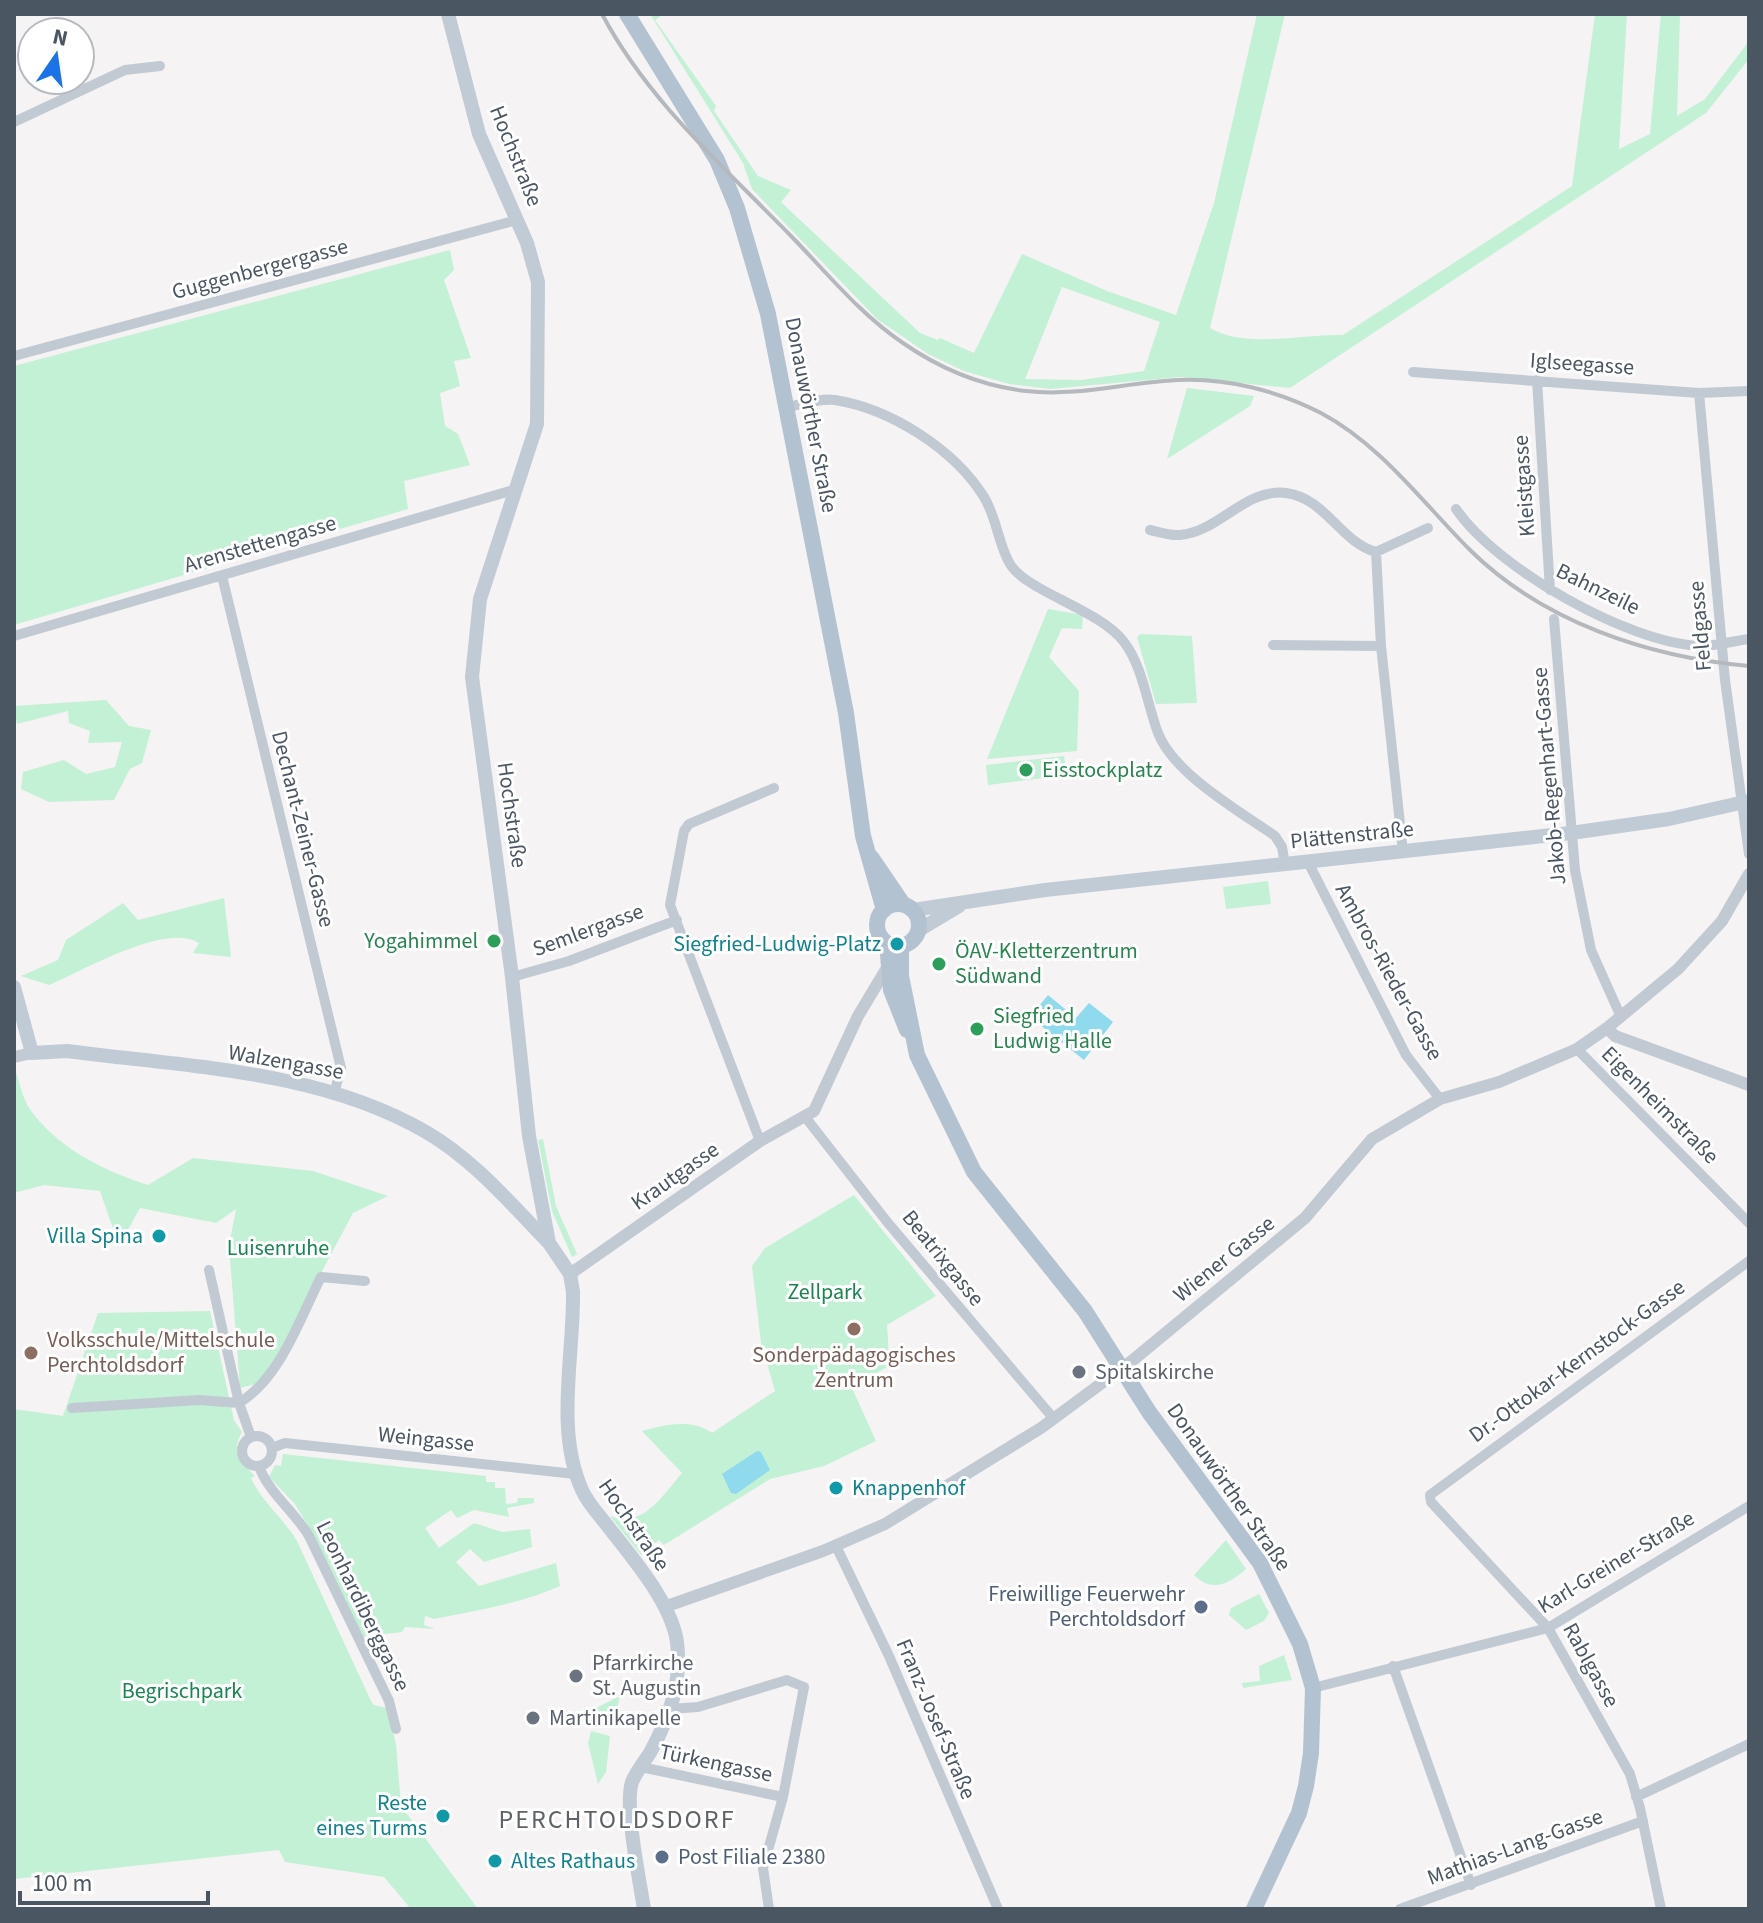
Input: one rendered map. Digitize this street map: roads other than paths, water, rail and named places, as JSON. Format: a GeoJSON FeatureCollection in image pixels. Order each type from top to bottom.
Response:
{"type":"FeatureCollection","features":[{"type":"Feature","properties":{"kind":"main road","name":"Hochstraße"},"geometry":{"type":"LineString","coordinates":[[448,14],[479,134],[517,220],[538,282],[537,424],[480,599],[472,677],[512,977],[525,1111],[549,1243],[570,1274],[574,1334],[568,1435],[575,1474],[583,1494],[632,1557],[658,1599],[667,1606]]}},
{"type":"Feature","properties":{"kind":"main road","name":"Donauwörther Straße"},"geometry":{"type":"LineString","coordinates":[[627,14],[692,115],[737,208],[768,314],[846,713],[868,853],[884,910]]}},
{"type":"Feature","properties":{"kind":"main road","name":"Plättenstraße"},"geometry":{"type":"LineString","coordinates":[[908,907],[959,906],[1045,890],[1571,833],[1745,802]]}},
{"type":"Feature","properties":{"kind":"main road","name":"Donauwörther Straße"},"geometry":{"type":"LineString","coordinates":[[868,853],[908,907]]}},
{"type":"Feature","properties":{"kind":"main road","name":"Plättenstraße"},"geometry":{"type":"LineString","coordinates":[[919,930],[959,906]]}},
{"type":"Feature","properties":{"kind":"main road"},"geometry":{"type":"LineString","coordinates":[[908,907],[919,930],[913,941],[894,944],[877,926],[884,910],[908,907]]}},
{"type":"Feature","properties":{"kind":"main road","name":"Donauwörther Straße"},"geometry":{"type":"LineString","coordinates":[[894,944],[888,966],[895,1007],[974,1172],[1085,1311],[1149,1412],[1260,1563],[1300,1644],[1313,1688],[1311,1753],[1299,1813],[1254,1909]]}},
{"type":"Feature","properties":{"kind":"main road","name":"Donauwörther Straße"},"geometry":{"type":"LineString","coordinates":[[894,944],[914,1045]]}},
{"type":"Feature","properties":{"kind":"main road"},"geometry":{"type":"LineString","coordinates":[[14,987],[32,1053]]}},
{"type":"Feature","properties":{"kind":"main road","name":"Walzengasse"},"geometry":{"type":"LineString","coordinates":[[32,1053],[67,1051],[335,1090],[428,1133],[471,1166],[549,1243]]}},
{"type":"Feature","properties":{"kind":"main road"},"geometry":{"type":"LineString","coordinates":[[644,1909],[631,1792],[632,1782],[678,1690],[677,1641],[667,1606]]}},
{"type":"Feature","properties":{"kind":"street"},"geometry":{"type":"LineString","coordinates":[[14,122],[125,70],[160,66]]}},
{"type":"Feature","properties":{"kind":"street","name":"Guggenbergergasse"},"geometry":{"type":"LineString","coordinates":[[14,356],[517,220]]}},
{"type":"Feature","properties":{"kind":"street","name":"Iglseegasse"},"geometry":{"type":"LineString","coordinates":[[1413,372],[1699,393],[1749,391]]}},
{"type":"Feature","properties":{"kind":"street","name":"Kleistgasse"},"geometry":{"type":"LineString","coordinates":[[1537,380],[1550,590]]}},
{"type":"Feature","properties":{"kind":"street","name":"Feldgasse"},"geometry":{"type":"LineString","coordinates":[[1699,393],[1722,643],[1745,802],[1749,854]]}},
{"type":"Feature","properties":{"kind":"street"},"geometry":{"type":"LineString","coordinates":[[788,407],[832,399],[858,406],[885,416],[944,451],[983,496],[997,522],[1011,565],[1023,578],[1099,620],[1124,642],[1167,751],[1198,781],[1275,836],[1282,847],[1285,865]]}},
{"type":"Feature","properties":{"kind":"street","name":"Arenstettengasse"},"geometry":{"type":"LineString","coordinates":[[14,636],[517,489]]}},
{"type":"Feature","properties":{"kind":"street"},"geometry":{"type":"LineString","coordinates":[[1150,530],[1182,535],[1260,494],[1284,492],[1303,496],[1317,505],[1362,548],[1376,552],[1428,528]]}},
{"type":"Feature","properties":{"kind":"street","name":"Bahnzeile"},"geometry":{"type":"LineString","coordinates":[[1456,509],[1522,572],[1550,590],[1628,629],[1700,646],[1749,639]]}},
{"type":"Feature","properties":{"kind":"street"},"geometry":{"type":"LineString","coordinates":[[1376,552],[1381,646],[1403,852]]}},
{"type":"Feature","properties":{"kind":"street","name":"Dechant-Zeiner-Gasse"},"geometry":{"type":"LineString","coordinates":[[222,576],[341,1068],[335,1090]]}},
{"type":"Feature","properties":{"kind":"street","name":"Jakob-Regenhart-Gasse"},"geometry":{"type":"LineString","coordinates":[[1554,619],[1571,833],[1591,950],[1621,1017]]}},
{"type":"Feature","properties":{"kind":"street"},"geometry":{"type":"LineString","coordinates":[[1273,645],[1381,646]]}},
{"type":"Feature","properties":{"kind":"street"},"geometry":{"type":"LineString","coordinates":[[760,1141],[670,905],[684,831],[705,816],[774,788]]}},
{"type":"Feature","properties":{"kind":"street","name":"Ambros-Rieder-Gasse"},"geometry":{"type":"LineString","coordinates":[[1308,862],[1406,1055],[1440,1099]]}},
{"type":"Feature","properties":{"kind":"street","name":"Wiener Gasse"},"geometry":{"type":"LineString","coordinates":[[667,1606],[836,1546],[885,1524],[1054,1419],[1122,1368],[1305,1218],[1372,1139],[1440,1099],[1499,1082],[1577,1049],[1607,1028],[1678,969],[1722,921],[1749,874]]}},
{"type":"Feature","properties":{"kind":"street","name":"Semlergasse"},"geometry":{"type":"LineString","coordinates":[[512,977],[569,961],[677,920]]}},
{"type":"Feature","properties":{"kind":"street"},"geometry":{"type":"LineString","coordinates":[[806,1118],[819,1102],[858,1016],[888,966]]}},
{"type":"Feature","properties":{"kind":"street"},"geometry":{"type":"LineString","coordinates":[[1607,1028],[1615,1036],[1749,1085]]}},
{"type":"Feature","properties":{"kind":"street","name":"Eigenheimstraße"},"geometry":{"type":"LineString","coordinates":[[1577,1049],[1749,1223]]}},
{"type":"Feature","properties":{"kind":"street","name":"Walzengasse"},"geometry":{"type":"LineString","coordinates":[[14,1057],[32,1053]]}},
{"type":"Feature","properties":{"kind":"street","name":"Krautgasse"},"geometry":{"type":"LineString","coordinates":[[570,1274],[760,1141],[806,1118]]}},
{"type":"Feature","properties":{"kind":"street","name":"Beatrixgasse"},"geometry":{"type":"LineString","coordinates":[[806,1118],[908,1247],[1054,1419]]}},
{"type":"Feature","properties":{"kind":"street","name":"Dr.-Ottokar-Kernstock-Gasse"},"geometry":{"type":"LineString","coordinates":[[1430,1495],[1749,1261]]}},
{"type":"Feature","properties":{"kind":"street"},"geometry":{"type":"LineString","coordinates":[[209,1270],[239,1403],[251,1437]]}},
{"type":"Feature","properties":{"kind":"street"},"geometry":{"type":"LineString","coordinates":[[72,1408],[199,1400],[239,1403],[258,1391],[272,1372],[321,1277],[365,1281]]}},
{"type":"Feature","properties":{"kind":"street"},"geometry":{"type":"LineString","coordinates":[[251,1437],[268,1440],[272,1448],[269,1460],[259,1466],[252,1465],[243,1454],[243,1447],[251,1437]]}},
{"type":"Feature","properties":{"kind":"street","name":"Weingasse"},"geometry":{"type":"LineString","coordinates":[[272,1448],[285,1443],[575,1474]]}},
{"type":"Feature","properties":{"kind":"street","name":"Leonhardiberggasse"},"geometry":{"type":"LineString","coordinates":[[259,1466],[261,1476],[296,1514],[309,1536],[389,1701],[396,1729]]}},
{"type":"Feature","properties":{"kind":"street","name":"Rablgasse"},"geometry":{"type":"LineString","coordinates":[[1430,1495],[1431,1502],[1548,1628],[1630,1774],[1661,1909]]}},
{"type":"Feature","properties":{"kind":"street","name":"Karl-Greiner-Straße"},"geometry":{"type":"LineString","coordinates":[[1313,1688],[1548,1628],[1749,1506]]}},
{"type":"Feature","properties":{"kind":"street","name":"Franz-Josef-Straße"},"geometry":{"type":"LineString","coordinates":[[836,1546],[889,1656],[998,1909]]}},
{"type":"Feature","properties":{"kind":"street"},"geometry":{"type":"LineString","coordinates":[[1393,1666],[1471,1885]]}},
{"type":"Feature","properties":{"kind":"street"},"geometry":{"type":"LineString","coordinates":[[670,1709],[698,1707],[787,1680],[804,1687],[783,1797],[763,1868],[769,1909]]}},
{"type":"Feature","properties":{"kind":"street"},"geometry":{"type":"LineString","coordinates":[[1636,1797],[1749,1744]]}},
{"type":"Feature","properties":{"kind":"street","name":"Türkengasse"},"geometry":{"type":"LineString","coordinates":[[641,1767],[783,1797]]}},
{"type":"Feature","properties":{"kind":"street","name":"Mathias-Lang-Gasse"},"geometry":{"type":"LineString","coordinates":[[1400,1909],[1643,1821]]}},
{"type":"Feature","properties":{"kind":"water"},"geometry":{"type":"Polygon","coordinates":[[[1048,995],[1076,1018],[1089,1003],[1113,1022],[1084,1060],[1030,1017],[1048,995]]]}},
{"type":"Feature","properties":{"kind":"water"},"geometry":{"type":"Polygon","coordinates":[[[757,1451],[761,1452],[770,1470],[736,1494],[731,1493],[722,1474],[757,1451]]]}},
{"type":"Feature","properties":{"kind":"railway"},"geometry":{"type":"LineString","coordinates":[[602,14],[642,76],[714,159],[859,307],[888,332],[931,360],[977,380],[1026,391],[1084,391],[1160,381],[1197,380],[1234,384],[1288,398],[1321,413],[1363,441],[1470,550],[1530,597],[1599,632],[1636,644],[1673,654],[1749,666]]}},
{"type":"Feature","properties":{"kind":"place","name":"Eisstockplatz"},"geometry":{"type":"Point","coordinates":[1026,770]}},
{"type":"Feature","properties":{"kind":"place","name":"Yogahimmel"},"geometry":{"type":"Point","coordinates":[494,941]}},
{"type":"Feature","properties":{"kind":"place","name":"Siegfried-Ludwig-Platz"},"geometry":{"type":"Point","coordinates":[897,944]}},
{"type":"Feature","properties":{"kind":"place","name":"ÖAV-Kletterzentrum Südwand"},"geometry":{"type":"Point","coordinates":[939,964]}},
{"type":"Feature","properties":{"kind":"place","name":"Siegfried Ludwig Halle"},"geometry":{"type":"Point","coordinates":[977,1029]}},
{"type":"Feature","properties":{"kind":"place","name":"Villa Spina"},"geometry":{"type":"Point","coordinates":[159,1236]}},
{"type":"Feature","properties":{"kind":"place","name":"Sonderpädagogisches Zentrum"},"geometry":{"type":"Point","coordinates":[854,1329]}},
{"type":"Feature","properties":{"kind":"place","name":"Volksschule/Mittelschule Perchtoldsdorf"},"geometry":{"type":"Point","coordinates":[31,1353]}},
{"type":"Feature","properties":{"kind":"place","name":"Spitalskirche"},"geometry":{"type":"Point","coordinates":[1079,1372]}},
{"type":"Feature","properties":{"kind":"place","name":"Knappenhof"},"geometry":{"type":"Point","coordinates":[836,1488]}},
{"type":"Feature","properties":{"kind":"place","name":"Freiwillige Feuerwehr Perchtoldsdorf"},"geometry":{"type":"Point","coordinates":[1201,1607]}},
{"type":"Feature","properties":{"kind":"place","name":"Pfarrkirche St. Augustin"},"geometry":{"type":"Point","coordinates":[576,1676]}},
{"type":"Feature","properties":{"kind":"place","name":"Martinikapelle"},"geometry":{"type":"Point","coordinates":[533,1718]}},
{"type":"Feature","properties":{"kind":"place","name":"Reste eines Turms"},"geometry":{"type":"Point","coordinates":[443,1816]}},
{"type":"Feature","properties":{"kind":"place","name":"Post Filiale 2380"},"geometry":{"type":"Point","coordinates":[662,1857]}},
{"type":"Feature","properties":{"kind":"place","name":"Altes Rathaus"},"geometry":{"type":"Point","coordinates":[495,1861]}},
{"type":"Feature","properties":{"kind":"district","name":"PERCHTOLDSDORF"},"geometry":{"type":"Point","coordinates":[617,1819]}},
{"type":"Feature","properties":{"kind":"park label","name":"Luisenruhe"},"geometry":{"type":"Point","coordinates":[278,1248]}},
{"type":"Feature","properties":{"kind":"park label","name":"Zellpark"},"geometry":{"type":"Point","coordinates":[825,1292]}},
{"type":"Feature","properties":{"kind":"park label","name":"Begrischpark"},"geometry":{"type":"Point","coordinates":[182,1691]}}]}
